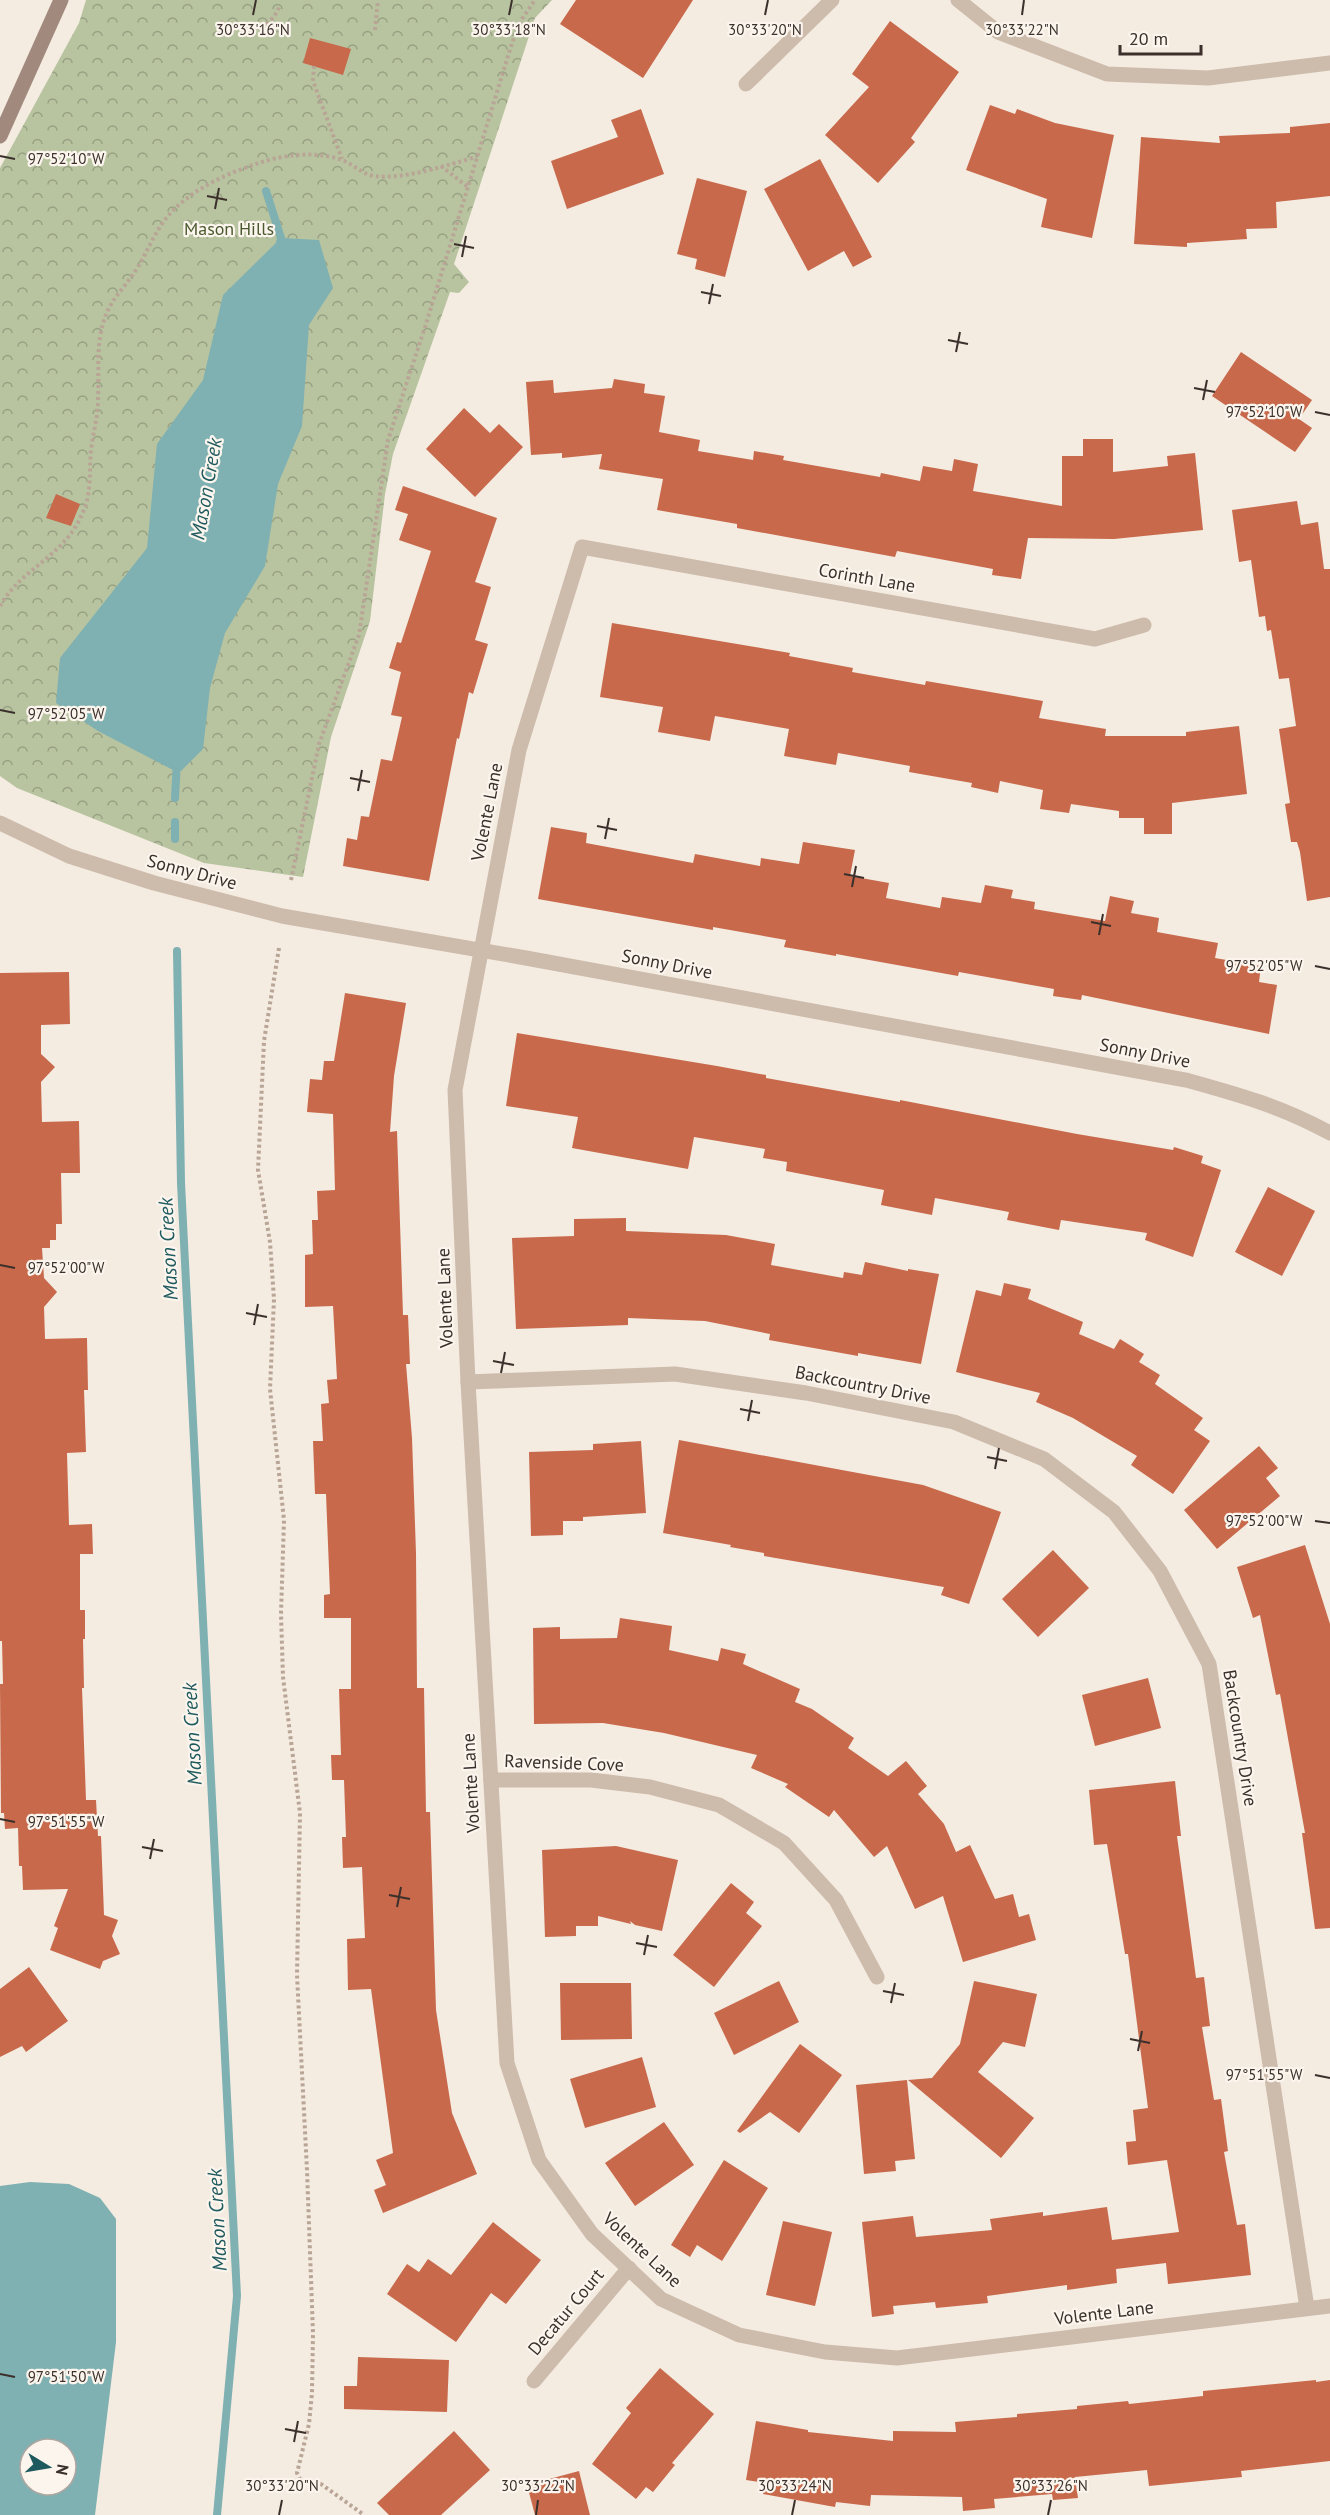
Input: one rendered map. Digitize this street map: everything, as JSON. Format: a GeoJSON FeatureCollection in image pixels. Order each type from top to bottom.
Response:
{"type":"FeatureCollection","features":[{"type":"Feature","properties":{"kind":"main road"},"geometry":{"type":"LineString","coordinates":[[0,136],[61,0]]}},
{"type":"Feature","properties":{"kind":"street"},"geometry":{"type":"LineString","coordinates":[[746,84],[831,0]]}},
{"type":"Feature","properties":{"kind":"street"},"geometry":{"type":"LineString","coordinates":[[958,0],[998,32],[1107,74],[1208,78],[1330,63]]}},
{"type":"Feature","properties":{"kind":"street","name":"Corinth Lane"},"geometry":{"type":"LineString","coordinates":[[582,548],[1095,639],[1144,625]]}},
{"type":"Feature","properties":{"kind":"street","name":"Volente Lane"},"geometry":{"type":"LineString","coordinates":[[582,548],[519,750],[455,1090],[468,1382],[507,2063],[539,2160],[592,2234],[661,2299],[739,2335],[825,2352],[897,2358],[1330,2306]]}},
{"type":"Feature","properties":{"kind":"street","name":"Sonny Drive"},"geometry":{"type":"LineString","coordinates":[[0,823],[69,856],[154,884],[282,916],[480,950],[1186,1080],[1253,1098],[1294,1114],[1330,1133]]}},
{"type":"Feature","properties":{"kind":"street","name":"Backcountry Drive"},"geometry":{"type":"LineString","coordinates":[[468,1382],[675,1374],[806,1393],[954,1422],[1044,1459],[1114,1512],[1160,1571],[1209,1664],[1307,2308]]}},
{"type":"Feature","properties":{"kind":"street","name":"Ravenside Cove"},"geometry":{"type":"LineString","coordinates":[[490,1780],[591,1780],[650,1787],[719,1805],[784,1843],[836,1900],[877,1977]]}},
{"type":"Feature","properties":{"kind":"street","name":"Decatur Court"},"geometry":{"type":"LineString","coordinates":[[534,2381],[629,2268]]}},
{"type":"Feature","properties":{"kind":"path"},"geometry":{"type":"LineString","coordinates":[[375,30],[378,0]]}},
{"type":"Feature","properties":{"kind":"path"},"geometry":{"type":"LineString","coordinates":[[291,880],[319,744],[358,635],[388,440],[512,42],[517,28],[535,0]]}},
{"type":"Feature","properties":{"kind":"path"},"geometry":{"type":"LineString","coordinates":[[220,22],[249,30],[259,28],[267,24],[280,5]]}},
{"type":"Feature","properties":{"kind":"path"},"geometry":{"type":"LineString","coordinates":[[314,66],[313,81],[342,160]]}},
{"type":"Feature","properties":{"kind":"path"},"geometry":{"type":"LineString","coordinates":[[0,606],[20,580],[56,552],[73,533],[84,510],[90,485],[91,450],[98,402],[100,339],[105,315],[111,301],[137,268],[167,217],[182,203],[215,181],[253,165],[292,155],[317,154],[342,160],[375,176],[417,173],[477,157]]}},
{"type":"Feature","properties":{"kind":"path"},"geometry":{"type":"LineString","coordinates":[[441,166],[468,187]]}},
{"type":"Feature","properties":{"kind":"path"},"geometry":{"type":"LineString","coordinates":[[279,948],[264,1041],[258,1170],[270,1242],[274,1299],[270,1389],[284,1520],[281,1614],[283,1677],[300,1813],[297,1975],[313,2334],[309,2424],[297,2474],[301,2481],[321,2484],[364,2515]]}},
{"type":"Feature","properties":{"kind":"green space","name":"Mason Hills"},"geometry":{"type":"Polygon","coordinates":[[[86,0],[552,0],[535,18],[454,264],[469,282],[459,293],[450,292],[393,454],[385,494],[370,621],[331,737],[303,877],[204,863],[17,788],[0,776],[0,168],[79,23],[86,0]]]}},
{"type":"Feature","properties":{"kind":"water"},"geometry":{"type":"Polygon","coordinates":[[[281,238],[319,240],[333,288],[309,325],[302,426],[278,484],[265,566],[225,633],[210,688],[203,749],[181,771],[175,771],[98,731],[56,703],[60,658],[147,548],[157,444],[203,380],[223,295],[281,238]]]}},
{"type":"Feature","properties":{"kind":"water"},"geometry":{"type":"Polygon","coordinates":[[[30,2182],[69,2184],[100,2198],[116,2219],[116,2342],[95,2515],[0,2515],[0,2186],[30,2182]]]}},
{"type":"Feature","properties":{"kind":"building"},"geometry":{"type":"Polygon","coordinates":[[[576,0],[693,0],[643,78],[560,24],[576,0]]]}},
{"type":"Feature","properties":{"kind":"building"},"geometry":{"type":"Polygon","coordinates":[[[890,21],[959,72],[911,138],[915,142],[878,183],[825,135],[869,87],[852,74],[890,21]]]}},
{"type":"Feature","properties":{"kind":"building"},"geometry":{"type":"Polygon","coordinates":[[[310,38],[351,49],[343,75],[303,63],[310,38]]]}},
{"type":"Feature","properties":{"kind":"building"},"geometry":{"type":"Polygon","coordinates":[[[990,105],[1015,114],[1017,109],[1055,123],[1114,135],[1092,238],[1041,227],[1047,199],[966,170],[990,105]]]}},
{"type":"Feature","properties":{"kind":"building"},"geometry":{"type":"Polygon","coordinates":[[[641,109],[664,174],[567,209],[551,161],[618,137],[611,120],[641,109]]]}},
{"type":"Feature","properties":{"kind":"building"},"geometry":{"type":"Polygon","coordinates":[[[1330,123],[1330,196],[1276,202],[1277,228],[1246,229],[1247,239],[1187,243],[1187,247],[1134,244],[1141,137],[1220,143],[1219,136],[1290,133],[1290,127],[1330,123]]]}},
{"type":"Feature","properties":{"kind":"building"},"geometry":{"type":"Polygon","coordinates":[[[820,159],[872,257],[853,267],[844,251],[808,271],[764,189],[820,159]]]}},
{"type":"Feature","properties":{"kind":"building"},"geometry":{"type":"Polygon","coordinates":[[[697,178],[747,191],[725,277],[695,269],[697,259],[677,254],[697,178]]]}},
{"type":"Feature","properties":{"kind":"building"},"geometry":{"type":"Polygon","coordinates":[[[1241,352],[1312,400],[1299,419],[1312,428],[1295,452],[1212,396],[1241,352]]]}},
{"type":"Feature","properties":{"kind":"building"},"geometry":{"type":"Polygon","coordinates":[[[614,379],[645,384],[644,393],[665,396],[659,432],[700,440],[698,451],[753,460],[754,451],[784,456],[783,460],[880,477],[881,473],[920,481],[923,466],[952,471],[954,459],[978,464],[973,491],[1062,506],[1062,456],[1083,456],[1083,439],[1113,439],[1113,472],[1168,466],[1167,456],[1195,453],[1203,530],[1114,539],[1028,538],[1021,579],[992,575],[993,569],[897,551],[895,557],[737,528],[737,524],[657,510],[663,479],[599,469],[602,454],[562,458],[562,453],[531,455],[526,382],[553,380],[554,393],[612,388],[614,379]]]}},
{"type":"Feature","properties":{"kind":"building"},"geometry":{"type":"Polygon","coordinates":[[[464,408],[490,433],[499,424],[523,447],[475,497],[426,449],[464,408]]]}},
{"type":"Feature","properties":{"kind":"building"},"geometry":{"type":"Polygon","coordinates":[[[403,486],[497,518],[475,582],[491,587],[475,640],[488,644],[473,694],[469,692],[459,739],[457,738],[429,881],[343,866],[347,838],[357,840],[361,816],[369,817],[381,759],[392,761],[402,717],[391,715],[401,672],[389,668],[397,642],[401,643],[431,551],[399,540],[408,514],[395,510],[403,486]]]}},
{"type":"Feature","properties":{"kind":"building"},"geometry":{"type":"Polygon","coordinates":[[[56,494],[80,504],[71,526],[46,518],[56,494]]]}},
{"type":"Feature","properties":{"kind":"building"},"geometry":{"type":"Polygon","coordinates":[[[1297,501],[1301,525],[1318,522],[1324,569],[1330,569],[1330,897],[1307,901],[1300,852],[1297,842],[1291,842],[1285,804],[1290,803],[1279,729],[1296,726],[1289,678],[1279,679],[1271,630],[1267,631],[1265,616],[1259,617],[1251,560],[1239,562],[1232,510],[1297,501]]]}},
{"type":"Feature","properties":{"kind":"building"},"geometry":{"type":"Polygon","coordinates":[[[612,623],[790,653],[789,656],[853,668],[852,672],[925,685],[926,681],[1043,701],[1039,718],[1106,729],[1105,736],[1186,736],[1186,732],[1239,726],[1247,794],[1172,803],[1172,834],[1144,834],[1144,818],[1119,818],[1119,811],[1071,804],[1069,813],[1040,809],[1043,790],[1000,781],[998,793],[971,787],[972,783],[909,772],[910,766],[838,753],[836,765],[784,756],[789,729],[715,716],[710,741],[658,732],[663,707],[600,697],[612,623]]]}},
{"type":"Feature","properties":{"kind":"building"},"geometry":{"type":"Polygon","coordinates":[[[551,827],[587,833],[586,843],[693,863],[695,854],[760,866],[761,858],[799,864],[803,842],[855,850],[850,876],[889,883],[886,898],[940,908],[942,897],[981,903],[985,885],[1013,890],[1011,898],[1035,902],[1034,909],[1105,921],[1110,896],[1134,901],[1131,913],[1159,918],[1157,932],[1218,943],[1215,958],[1261,966],[1259,982],[1277,985],[1269,1034],[1082,995],[1081,1000],[1053,996],[1054,989],[959,972],[958,976],[784,947],[786,940],[713,927],[713,930],[538,899],[551,827]]]}},
{"type":"Feature","properties":{"kind":"building"},"geometry":{"type":"Polygon","coordinates":[[[69,972],[70,1024],[41,1025],[41,1054],[55,1067],[41,1082],[42,1122],[79,1121],[80,1173],[61,1173],[62,1224],[56,1224],[56,1240],[50,1240],[50,1248],[42,1248],[44,1278],[57,1292],[44,1307],[45,1339],[87,1338],[88,1390],[84,1390],[86,1452],[67,1453],[69,1525],[92,1524],[93,1554],[80,1554],[80,1610],[85,1610],[84,1688],[82,1688],[86,1800],[96,1800],[98,1836],[101,1836],[104,1915],[118,1920],[112,1936],[120,1954],[103,1961],[100,1969],[50,1950],[58,1928],[54,1926],[68,1889],[23,1890],[22,1866],[19,1866],[18,1828],[5,1829],[4,1813],[1,1813],[0,1684],[3,1684],[2,1641],[0,1641],[0,973],[69,972]]]}},
{"type":"Feature","properties":{"kind":"building"},"geometry":{"type":"Polygon","coordinates":[[[345,993],[406,1003],[394,1076],[390,1132],[397,1131],[403,1315],[408,1315],[410,1364],[406,1364],[412,1438],[416,1553],[417,1688],[424,1688],[426,1812],[430,1812],[436,2010],[452,2113],[477,2174],[383,2213],[374,2190],[386,2185],[376,2160],[393,2153],[371,1989],[348,1990],[347,1939],[365,1938],[362,1867],[343,1868],[342,1837],[346,1837],[344,1780],[332,1780],[331,1755],[341,1755],[339,1689],[351,1689],[351,1618],[324,1618],[324,1595],[330,1594],[326,1494],[315,1494],[313,1441],[323,1441],[321,1404],[329,1403],[327,1380],[337,1379],[333,1306],[305,1307],[305,1255],[313,1254],[312,1220],[318,1220],[317,1191],[335,1190],[333,1114],[307,1112],[310,1079],[322,1080],[324,1061],[334,1061],[345,993]]]}},
{"type":"Feature","properties":{"kind":"building"},"geometry":{"type":"Polygon","coordinates":[[[517,1033],[717,1066],[766,1075],[766,1078],[900,1102],[900,1100],[1077,1134],[1173,1150],[1174,1147],[1203,1156],[1201,1163],[1221,1170],[1193,1257],[1145,1240],[1147,1233],[1061,1220],[1059,1230],[1007,1220],[1009,1212],[935,1198],[932,1215],[881,1205],[884,1190],[786,1171],[787,1162],[763,1158],[765,1149],[694,1137],[688,1169],[572,1148],[578,1117],[506,1106],[517,1033]]]}},
{"type":"Feature","properties":{"kind":"building"},"geometry":{"type":"Polygon","coordinates":[[[1268,1187],[1315,1211],[1282,1276],[1235,1252],[1268,1187]]]}},
{"type":"Feature","properties":{"kind":"building"},"geometry":{"type":"Polygon","coordinates":[[[626,1218],[626,1231],[726,1235],[775,1244],[771,1265],[843,1278],[844,1272],[862,1275],[865,1262],[908,1271],[908,1269],[939,1274],[921,1364],[858,1353],[858,1356],[769,1340],[770,1334],[705,1321],[628,1318],[628,1325],[516,1329],[512,1238],[574,1236],[574,1219],[626,1218]]]}},
{"type":"Feature","properties":{"kind":"building"},"geometry":{"type":"Polygon","coordinates":[[[1004,1283],[1031,1289],[1028,1299],[1083,1322],[1079,1334],[1114,1349],[1120,1339],[1144,1354],[1139,1362],[1160,1375],[1155,1384],[1203,1418],[1194,1430],[1210,1441],[1173,1494],[1131,1465],[1137,1456],[1073,1418],[1036,1402],[1040,1393],[956,1372],[976,1290],[1001,1296],[1004,1283]]]}},
{"type":"Feature","properties":{"kind":"building"},"geometry":{"type":"Polygon","coordinates":[[[679,1440],[923,1485],[1001,1512],[969,1604],[941,1595],[944,1587],[764,1556],[764,1553],[730,1547],[731,1545],[663,1533],[679,1440]]]}},
{"type":"Feature","properties":{"kind":"building"},"geometry":{"type":"Polygon","coordinates":[[[641,1441],[646,1513],[583,1517],[583,1521],[563,1521],[563,1535],[531,1536],[529,1452],[593,1450],[593,1444],[641,1441]]]}},
{"type":"Feature","properties":{"kind":"building"},"geometry":{"type":"Polygon","coordinates":[[[1259,1446],[1278,1468],[1266,1478],[1280,1496],[1217,1549],[1184,1510],[1259,1446]]]}},
{"type":"Feature","properties":{"kind":"building"},"geometry":{"type":"Polygon","coordinates":[[[1305,1545],[1330,1624],[1330,1928],[1315,1929],[1302,1833],[1305,1833],[1280,1694],[1276,1695],[1260,1615],[1253,1618],[1237,1567],[1305,1545]]]}},
{"type":"Feature","properties":{"kind":"building"},"geometry":{"type":"Polygon","coordinates":[[[1053,1550],[1089,1588],[1038,1637],[1002,1599],[1053,1550]]]}},
{"type":"Feature","properties":{"kind":"building"},"geometry":{"type":"Polygon","coordinates":[[[620,1618],[672,1626],[669,1650],[718,1661],[721,1648],[746,1654],[743,1664],[800,1689],[795,1702],[812,1709],[854,1738],[848,1748],[888,1776],[906,1761],[927,1786],[918,1794],[944,1824],[956,1852],[970,1845],[995,1899],[1013,1894],[1019,1917],[1029,1914],[1036,1940],[963,1962],[943,1896],[915,1909],[887,1846],[874,1857],[834,1810],[829,1817],[785,1787],[788,1784],[751,1768],[757,1755],[664,1733],[603,1723],[534,1724],[533,1628],[560,1627],[560,1639],[617,1638],[620,1618]]]}},
{"type":"Feature","properties":{"kind":"building"},"geometry":{"type":"Polygon","coordinates":[[[1148,1678],[1161,1728],[1095,1746],[1082,1695],[1148,1678]]]}},
{"type":"Feature","properties":{"kind":"building"},"geometry":{"type":"Polygon","coordinates":[[[1175,1781],[1181,1836],[1177,1836],[1196,1978],[1204,1977],[1210,2026],[1202,2027],[1214,2100],[1221,2099],[1228,2151],[1224,2152],[1237,2225],[1245,2224],[1251,2275],[1168,2284],[1166,2263],[1116,2269],[1117,2283],[1067,2290],[1067,2285],[987,2296],[988,2303],[936,2308],[935,2302],[893,2306],[894,2314],[872,2317],[862,2222],[913,2216],[916,2237],[992,2230],[990,2219],[1043,2212],[1043,2216],[1107,2207],[1112,2240],[1179,2232],[1167,2160],[1128,2165],[1126,2142],[1136,2141],[1133,2110],[1148,2108],[1128,1954],[1125,1954],[1107,1844],[1094,1845],[1089,1790],[1175,1781]]]}},
{"type":"Feature","properties":{"kind":"building"},"geometry":{"type":"Polygon","coordinates":[[[616,1846],[678,1860],[662,1931],[635,1925],[630,1921],[631,1924],[598,1916],[598,1926],[576,1926],[576,1936],[545,1937],[542,1850],[616,1846]]]}},
{"type":"Feature","properties":{"kind":"building"},"geometry":{"type":"Polygon","coordinates":[[[731,1883],[754,1902],[746,1913],[762,1926],[714,1987],[673,1955],[731,1883]]]}},
{"type":"Feature","properties":{"kind":"building"},"geometry":{"type":"Polygon","coordinates":[[[29,1967],[68,2021],[26,2052],[22,2046],[0,2057],[0,1989],[29,1967]]]}},
{"type":"Feature","properties":{"kind":"building"},"geometry":{"type":"Polygon","coordinates":[[[779,1981],[799,2022],[734,2055],[714,2013],[779,1981]]]}},
{"type":"Feature","properties":{"kind":"building"},"geometry":{"type":"Polygon","coordinates":[[[974,1981],[1037,1994],[1025,2047],[1003,2042],[978,2072],[1034,2118],[1001,2158],[908,2080],[932,2078],[960,2044],[974,1981]]]}},
{"type":"Feature","properties":{"kind":"building"},"geometry":{"type":"Polygon","coordinates":[[[560,1983],[631,1983],[632,2039],[561,2040],[560,1983]]]}},
{"type":"Feature","properties":{"kind":"building"},"geometry":{"type":"Polygon","coordinates":[[[800,2044],[842,2075],[799,2133],[770,2112],[740,2133],[737,2131],[800,2044]]]}},
{"type":"Feature","properties":{"kind":"building"},"geometry":{"type":"Polygon","coordinates":[[[642,2057],[656,2107],[585,2128],[570,2079],[642,2057]]]}},
{"type":"Feature","properties":{"kind":"building"},"geometry":{"type":"Polygon","coordinates":[[[907,2080],[915,2159],[895,2161],[896,2171],[864,2174],[856,2085],[907,2080]]]}},
{"type":"Feature","properties":{"kind":"building"},"geometry":{"type":"Polygon","coordinates":[[[664,2122],[694,2165],[635,2206],[605,2163],[664,2122]]]}},
{"type":"Feature","properties":{"kind":"building"},"geometry":{"type":"Polygon","coordinates":[[[724,2160],[768,2188],[722,2261],[697,2245],[690,2257],[671,2245],[724,2160]]]}},
{"type":"Feature","properties":{"kind":"building"},"geometry":{"type":"Polygon","coordinates":[[[783,2221],[832,2232],[815,2306],[766,2295],[783,2221]]]}},
{"type":"Feature","properties":{"kind":"building"},"geometry":{"type":"Polygon","coordinates":[[[493,2222],[541,2260],[506,2304],[491,2293],[456,2342],[387,2294],[407,2264],[419,2272],[428,2259],[451,2275],[493,2222]]]}},
{"type":"Feature","properties":{"kind":"building"},"geometry":{"type":"Polygon","coordinates":[[[358,2357],[449,2360],[447,2412],[344,2409],[344,2386],[357,2386],[358,2357]]]}},
{"type":"Feature","properties":{"kind":"building"},"geometry":{"type":"Polygon","coordinates":[[[660,2368],[714,2414],[672,2463],[675,2465],[653,2492],[646,2487],[636,2499],[592,2464],[631,2413],[626,2408],[660,2368]]]}},
{"type":"Feature","properties":{"kind":"building"},"geometry":{"type":"Polygon","coordinates":[[[1316,2380],[1316,2382],[1330,2380],[1330,2461],[1241,2471],[1242,2477],[1149,2486],[1147,2470],[1075,2477],[1078,2498],[1053,2500],[1052,2494],[994,2499],[995,2508],[963,2511],[962,2497],[871,2495],[870,2506],[836,2502],[835,2507],[763,2494],[765,2483],[746,2480],[756,2421],[808,2430],[808,2432],[893,2441],[893,2431],[956,2432],[955,2422],[1017,2417],[1017,2414],[1077,2409],[1077,2406],[1128,2401],[1129,2404],[1203,2396],[1203,2391],[1316,2380]]]}},
{"type":"Feature","properties":{"kind":"building"},"geometry":{"type":"Polygon","coordinates":[[[454,2431],[490,2470],[441,2515],[389,2515],[377,2503],[454,2431]]]}},
{"type":"Feature","properties":{"kind":"building"},"geometry":{"type":"Polygon","coordinates":[[[579,2471],[590,2515],[535,2515],[527,2485],[579,2471]]]}},
{"type":"Feature","properties":{"kind":"waterway","name":"Mason Creek"},"geometry":{"type":"LineString","coordinates":[[266,191],[281,238],[279,247]]}},
{"type":"Feature","properties":{"kind":"waterway","name":"Mason Creek"},"geometry":{"type":"LineString","coordinates":[[175,798],[177,760]]}},
{"type":"Feature","properties":{"kind":"waterway","name":"Mason Creek"},"geometry":{"type":"LineString","coordinates":[[175,822],[175,839]]}},
{"type":"Feature","properties":{"kind":"waterway","name":"Mason Creek"},"geometry":{"type":"LineString","coordinates":[[177,951],[181,1183],[237,2296],[217,2515]]}}]}
